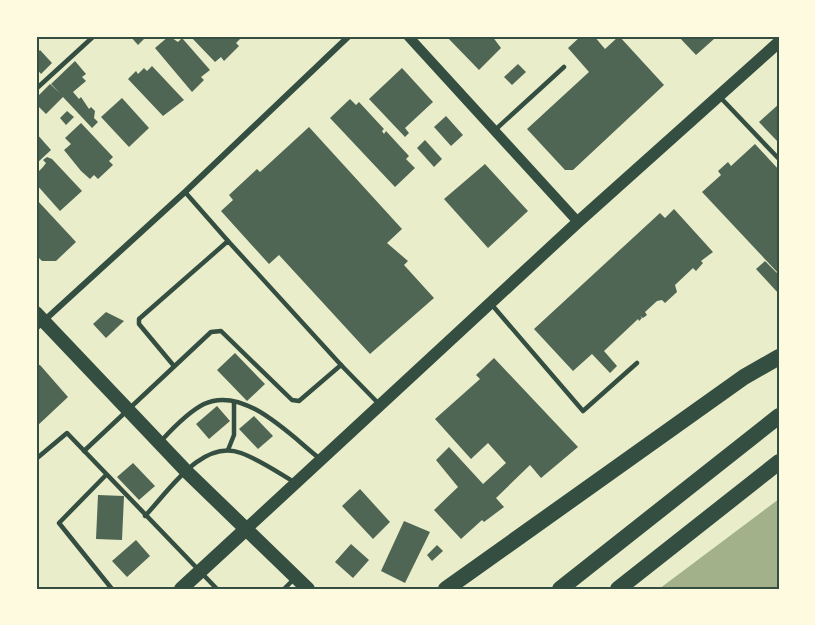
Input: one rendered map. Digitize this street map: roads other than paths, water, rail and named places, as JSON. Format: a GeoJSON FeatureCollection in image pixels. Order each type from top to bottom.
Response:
{"type":"FeatureCollection","features":[{"type":"Feature","properties":{"kind":"highway"},"geometry":{"type":"LineString","coordinates":[[446,589],[744,377],[779,357]]}},
{"type":"Feature","properties":{"kind":"highway"},"geometry":{"type":"LineString","coordinates":[[560,589],[779,416]]}},
{"type":"Feature","properties":{"kind":"highway"},"geometry":{"type":"LineString","coordinates":[[618,589],[779,462]]}},
{"type":"Feature","properties":{"kind":"main road"},"geometry":{"type":"LineString","coordinates":[[181,589],[492,305],[578,222],[779,42]]}},
{"type":"Feature","properties":{"kind":"main road"},"geometry":{"type":"LineString","coordinates":[[39,321],[245,530],[308,589]]}},
{"type":"Feature","properties":{"kind":"street"},"geometry":{"type":"LineString","coordinates":[[39,321],[186,192],[349,36]]}},
{"type":"Feature","properties":{"kind":"street"},"geometry":{"type":"LineString","coordinates":[[408,36],[578,222]]}},
{"type":"Feature","properties":{"kind":"lane"},"geometry":{"type":"LineString","coordinates":[[36,89],[94,36]]}},
{"type":"Feature","properties":{"kind":"lane"},"geometry":{"type":"LineString","coordinates":[[495,130],[564,67]]}},
{"type":"Feature","properties":{"kind":"lane"},"geometry":{"type":"LineString","coordinates":[[719,96],[779,159]]}},
{"type":"Feature","properties":{"kind":"lane"},"geometry":{"type":"LineString","coordinates":[[186,192],[228,241],[381,407]]}},
{"type":"Feature","properties":{"kind":"lane"},"geometry":{"type":"LineString","coordinates":[[174,366],[139,324],[139,319],[228,241]]}},
{"type":"Feature","properties":{"kind":"lane"},"geometry":{"type":"LineString","coordinates":[[492,305],[583,411],[637,363]]}},
{"type":"Feature","properties":{"kind":"lane"},"geometry":{"type":"LineString","coordinates":[[84,451],[211,332],[221,331],[292,400],[299,400],[341,365]]}},
{"type":"Feature","properties":{"kind":"lane"},"geometry":{"type":"LineString","coordinates":[[160,442],[204,404],[218,401],[234,402],[267,415],[321,460]]}},
{"type":"Feature","properties":{"kind":"lane"},"geometry":{"type":"LineString","coordinates":[[228,450],[234,435],[234,402]]}},
{"type":"Feature","properties":{"kind":"lane"},"geometry":{"type":"LineString","coordinates":[[36,459],[67,433],[217,589]]}},
{"type":"Feature","properties":{"kind":"lane"},"geometry":{"type":"LineString","coordinates":[[145,516],[187,472],[216,451],[240,452],[297,484]]}},
{"type":"Feature","properties":{"kind":"lane"},"geometry":{"type":"LineString","coordinates":[[106,475],[59,523],[112,589]]}},
{"type":"Feature","properties":{"kind":"lane"},"geometry":{"type":"LineString","coordinates":[[284,589],[296,578]]}}]}
